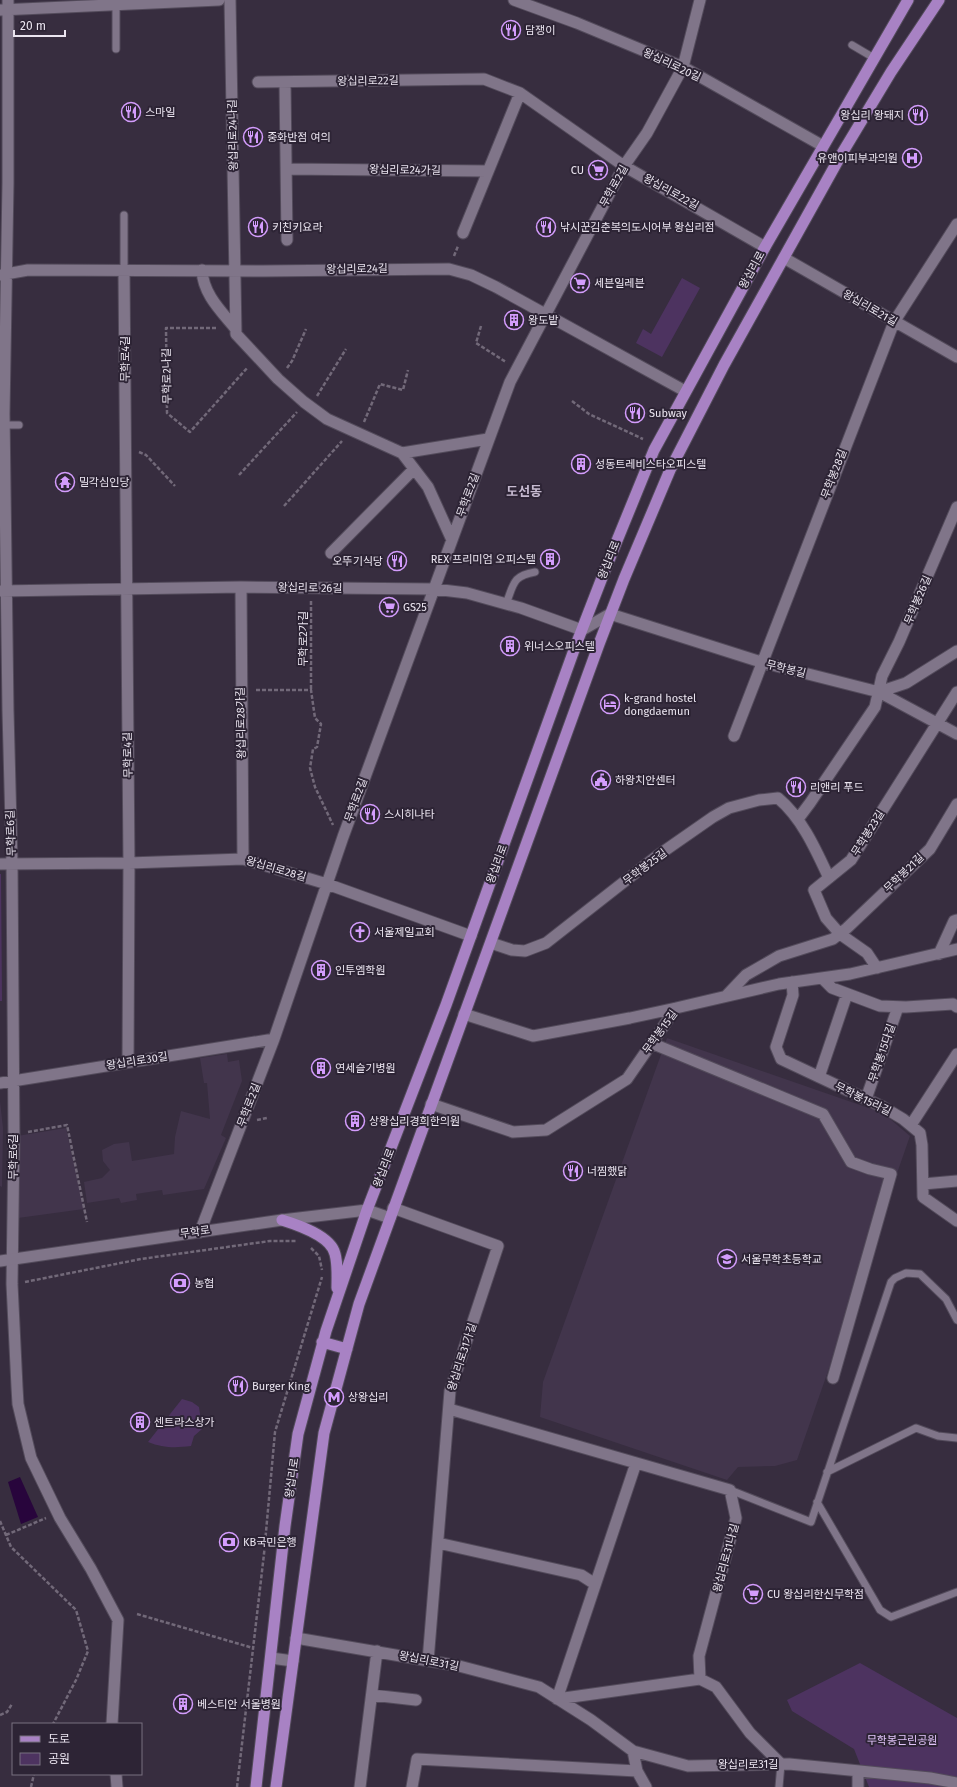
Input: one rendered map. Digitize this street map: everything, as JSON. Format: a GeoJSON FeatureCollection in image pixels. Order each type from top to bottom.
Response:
{"type":"FeatureCollection","features":[{"type":"Feature","properties":{"kind":"main road","name":"왕십리로"},"geometry":{"type":"LineString","coordinates":[[256,1787],[285,1526],[298,1434],[322,1342],[367,1210],[471,936],[582,630],[654,450],[685,391],[822,146],[908,0]]}},
{"type":"Feature","properties":{"kind":"main road","name":"왕십리로"},"geometry":{"type":"LineString","coordinates":[[276,1787],[324,1433],[346,1349],[359,1304],[391,1213],[491,943],[610,614],[670,470],[724,365],[841,155],[891,72],[939,0]]}},
{"type":"Feature","properties":{"kind":"main road"},"geometry":{"type":"LineString","coordinates":[[282,1220],[308,1229],[324,1240],[335,1253],[337,1296]]}},
{"type":"Feature","properties":{"kind":"main road"},"geometry":{"type":"LineString","coordinates":[[322,1342],[346,1349]]}},
{"type":"Feature","properties":{"kind":"street"},"geometry":{"type":"LineString","coordinates":[[6,6],[116,5],[219,0]]}},
{"type":"Feature","properties":{"kind":"street","name":"왕십리로24나길"},"geometry":{"type":"LineString","coordinates":[[230,0],[235,271]]}},
{"type":"Feature","properties":{"kind":"street","name":"왕십리로20길"},"geometry":{"type":"LineString","coordinates":[[514,0],[577,23],[683,67],[822,146]]}},
{"type":"Feature","properties":{"kind":"street","name":"무학로2길"},"geometry":{"type":"LineString","coordinates":[[200,1232],[274,1038],[341,841],[510,382],[624,166],[647,133],[683,67],[700,0]]}},
{"type":"Feature","properties":{"kind":"street","name":"무학로6길"},"geometry":{"type":"LineString","coordinates":[[6,6],[4,72],[3,591],[12,864],[14,1081],[12,1259],[18,1404],[31,1458],[60,1518],[92,1569],[118,1620],[112,1723]]}},
{"type":"Feature","properties":{"kind":"street","name":"왕십리로22길"},"geometry":{"type":"LineString","coordinates":[[258,82],[484,79],[520,93],[624,166],[765,247]]}},
{"type":"Feature","properties":{"kind":"street"},"geometry":{"type":"LineString","coordinates":[[286,82],[286,240]]}},
{"type":"Feature","properties":{"kind":"street"},"geometry":{"type":"LineString","coordinates":[[463,234],[520,93]]}},
{"type":"Feature","properties":{"kind":"street","name":"왕십리로24가길"},"geometry":{"type":"LineString","coordinates":[[286,169],[488,171]]}},
{"type":"Feature","properties":{"kind":"street","name":"무학봉28길"},"geometry":{"type":"LineString","coordinates":[[734,736],[761,662],[894,322],[957,224]]}},
{"type":"Feature","properties":{"kind":"street","name":"왕십리로21길"},"geometry":{"type":"LineString","coordinates":[[784,258],[957,357]]}},
{"type":"Feature","properties":{"kind":"street","name":"왕십리로24길"},"geometry":{"type":"LineString","coordinates":[[4,274],[28,270],[235,271],[448,269],[471,275],[546,314],[685,391]]}},
{"type":"Feature","properties":{"kind":"street","name":"무학로4길"},"geometry":{"type":"LineString","coordinates":[[124,270],[129,863],[128,1062]]}},
{"type":"Feature","properties":{"kind":"street"},"geometry":{"type":"LineString","coordinates":[[202,270],[202,280],[210,297],[236,328]]}},
{"type":"Feature","properties":{"kind":"street"},"geometry":{"type":"LineString","coordinates":[[235,271],[236,334],[278,379],[327,419],[402,453],[428,487],[452,540]]}},
{"type":"Feature","properties":{"kind":"street"},"geometry":{"type":"LineString","coordinates":[[402,453],[488,439]]}},
{"type":"Feature","properties":{"kind":"street"},"geometry":{"type":"LineString","coordinates":[[331,553],[414,469]]}},
{"type":"Feature","properties":{"kind":"street","name":"무학봉26길"},"geometry":{"type":"LineString","coordinates":[[879,692],[882,676],[899,642],[957,507]]}},
{"type":"Feature","properties":{"kind":"street","name":"왕십리로 26길"},"geometry":{"type":"LineString","coordinates":[[3,591],[241,587],[434,589],[467,593],[506,604],[582,630]]}},
{"type":"Feature","properties":{"kind":"street","name":"왕십리로28가길"},"geometry":{"type":"LineString","coordinates":[[241,587],[243,859]]}},
{"type":"Feature","properties":{"kind":"street"},"geometry":{"type":"LineString","coordinates":[[582,630],[610,614]]}},
{"type":"Feature","properties":{"kind":"street","name":"무학봉길"},"geometry":{"type":"LineString","coordinates":[[610,614],[761,662],[879,692],[957,734]]}},
{"type":"Feature","properties":{"kind":"street"},"geometry":{"type":"LineString","coordinates":[[798,819],[875,707],[879,692],[906,683],[957,651]]}},
{"type":"Feature","properties":{"kind":"street","name":"무학봉23길"},"geometry":{"type":"LineString","coordinates":[[840,934],[826,918],[814,890],[851,860],[957,692]]}},
{"type":"Feature","properties":{"kind":"street","name":"무학봉25길"},"geometry":{"type":"LineString","coordinates":[[491,943],[512,950],[525,951],[546,943],[658,856],[713,817],[729,808],[759,800],[778,798],[791,809],[816,851],[829,878]]}},
{"type":"Feature","properties":{"kind":"street","name":"무학봉21길"},"geometry":{"type":"LineString","coordinates":[[727,996],[746,976],[779,956],[833,939],[840,934],[930,848],[957,804]]}},
{"type":"Feature","properties":{"kind":"street","name":"왕십리로28길"},"geometry":{"type":"LineString","coordinates":[[0,864],[129,863],[243,859],[327,884],[471,936]]}},
{"type":"Feature","properties":{"kind":"street"},"geometry":{"type":"LineString","coordinates":[[939,954],[954,921],[957,920]]}},
{"type":"Feature","properties":{"kind":"street"},"geometry":{"type":"LineString","coordinates":[[840,934],[867,952],[878,968]]}},
{"type":"Feature","properties":{"kind":"street","name":"무학봉15길"},"geometry":{"type":"LineString","coordinates":[[431,1104],[513,1132],[546,1130],[627,1079],[676,1008],[792,982],[878,968],[957,949]]}},
{"type":"Feature","properties":{"kind":"street","name":"무학봉15다길"},"geometry":{"type":"LineString","coordinates":[[822,978],[832,988],[880,1006],[898,1007],[953,1004],[957,1007]]}},
{"type":"Feature","properties":{"kind":"street","name":"무학봉15라길"},"geometry":{"type":"LineString","coordinates":[[792,982],[793,995],[776,1047],[781,1059],[903,1118],[920,1133],[922,1145],[922,1184],[924,1197],[957,1221]]}},
{"type":"Feature","properties":{"kind":"street"},"geometry":{"type":"LineString","coordinates":[[819,1077],[847,994]]}},
{"type":"Feature","properties":{"kind":"street","name":"무학봉15다길"},"geometry":{"type":"LineString","coordinates":[[866,1099],[898,1007]]}},
{"type":"Feature","properties":{"kind":"street"},"geometry":{"type":"LineString","coordinates":[[464,1014],[533,1036],[676,1008]]}},
{"type":"Feature","properties":{"kind":"street","name":"왕십리로30길"},"geometry":{"type":"LineString","coordinates":[[0,1084],[274,1038]]}},
{"type":"Feature","properties":{"kind":"street"},"geometry":{"type":"LineString","coordinates":[[651,1043],[822,1114],[851,1162],[870,1169],[891,1174],[833,1378]]}},
{"type":"Feature","properties":{"kind":"street"},"geometry":{"type":"LineString","coordinates":[[911,1125],[957,1054]]}},
{"type":"Feature","properties":{"kind":"street"},"geometry":{"type":"LineString","coordinates":[[922,1184],[957,1181]]}},
{"type":"Feature","properties":{"kind":"street","name":"무학로"},"geometry":{"type":"LineString","coordinates":[[0,1261],[282,1220],[367,1210],[391,1213]]}},
{"type":"Feature","properties":{"kind":"street","name":"왕십리로31가길"},"geometry":{"type":"LineString","coordinates":[[391,1213],[498,1246],[450,1391],[428,1661]]}},
{"type":"Feature","properties":{"kind":"street"},"geometry":{"type":"LineString","coordinates":[[449,1409],[730,1490]]}},
{"type":"Feature","properties":{"kind":"street"},"geometry":{"type":"LineString","coordinates":[[636,1463],[557,1699],[700,1679],[716,1688],[750,1733],[781,1764]]}},
{"type":"Feature","properties":{"kind":"street","name":"왕십리로31나길"},"geometry":{"type":"LineString","coordinates":[[700,1679],[699,1656],[736,1518],[730,1490]]}},
{"type":"Feature","properties":{"kind":"street"},"geometry":{"type":"LineString","coordinates":[[438,1542],[581,1575],[596,1584]]}},
{"type":"Feature","properties":{"kind":"street","name":"왕십리로31길"},"geometry":{"type":"LineString","coordinates":[[296,1638],[459,1666],[539,1687],[591,1720],[632,1752],[688,1766],[781,1764],[930,1778],[957,1783]]}},
{"type":"Feature","properties":{"kind":"street"},"geometry":{"type":"LineString","coordinates":[[360,1787],[377,1652]]}},
{"type":"Feature","properties":{"kind":"street"},"geometry":{"type":"LineString","coordinates":[[271,1658],[293,1660]]}},
{"type":"Feature","properties":{"kind":"street"},"geometry":{"type":"LineString","coordinates":[[372,1695],[416,1700]]}},
{"type":"Feature","properties":{"kind":"street"},"geometry":{"type":"LineString","coordinates":[[632,1752],[637,1771],[646,1787]]}},
{"type":"Feature","properties":{"kind":"street"},"geometry":{"type":"LineString","coordinates":[[412,1787],[417,1759],[637,1771]]}},
{"type":"Feature","properties":{"kind":"street"},"geometry":{"type":"LineString","coordinates":[[858,1771],[858,1787]]}},
{"type":"Feature","properties":{"kind":"street"},"geometry":{"type":"LineString","coordinates":[[116,1775],[117,1787]]}},
{"type":"Feature","properties":{"kind":"lane"},"geometry":{"type":"LineString","coordinates":[[116,5],[116,49]]}},
{"type":"Feature","properties":{"kind":"lane"},"geometry":{"type":"LineString","coordinates":[[852,45],[874,58]]}},
{"type":"Feature","properties":{"kind":"lane"},"geometry":{"type":"LineString","coordinates":[[124,214],[124,270]]}},
{"type":"Feature","properties":{"kind":"lane"},"geometry":{"type":"LineString","coordinates":[[4,425],[19,425]]}},
{"type":"Feature","properties":{"kind":"lane"},"geometry":{"type":"LineString","coordinates":[[506,604],[516,579],[524,574],[535,572]]}},
{"type":"Feature","properties":{"kind":"lane"},"geometry":{"type":"LineString","coordinates":[[730,1490],[811,1522],[891,1282],[895,1278],[906,1273],[920,1274],[946,1299],[957,1320]]}},
{"type":"Feature","properties":{"kind":"lane"},"geometry":{"type":"LineString","coordinates":[[827,1472],[916,1428],[938,1436],[957,1438]]}},
{"type":"Feature","properties":{"kind":"lane"},"geometry":{"type":"LineString","coordinates":[[817,1502],[880,1610],[891,1617],[957,1592]]}},
{"type":"Feature","properties":{"kind":"lane"},"geometry":{"type":"LineString","coordinates":[[779,1787],[781,1764]]}},
{"type":"Feature","properties":{"kind":"path"},"geometry":{"type":"LineString","coordinates":[[448,269],[463,234]]}},
{"type":"Feature","properties":{"kind":"path"},"geometry":{"type":"LineString","coordinates":[[482,326],[476,343],[517,369]]}},
{"type":"Feature","properties":{"kind":"path","name":"무학로2나길"},"geometry":{"type":"LineString","coordinates":[[236,328],[166,328],[168,413],[190,432],[257,358]]}},
{"type":"Feature","properties":{"kind":"path"},"geometry":{"type":"LineString","coordinates":[[278,379],[292,361],[306,329]]}},
{"type":"Feature","properties":{"kind":"path"},"geometry":{"type":"LineString","coordinates":[[239,475],[308,405],[346,349]]}},
{"type":"Feature","properties":{"kind":"path"},"geometry":{"type":"LineString","coordinates":[[284,506],[355,432],[380,384],[404,390],[408,370]]}},
{"type":"Feature","properties":{"kind":"path"},"geometry":{"type":"LineString","coordinates":[[572,400],[589,414],[643,439]]}},
{"type":"Feature","properties":{"kind":"path"},"geometry":{"type":"LineString","coordinates":[[126,447],[146,455],[175,486]]}},
{"type":"Feature","properties":{"kind":"path","name":"무학로2가길"},"geometry":{"type":"LineString","coordinates":[[311,588],[311,690],[315,718],[321,724],[317,747],[313,749],[310,768],[314,787],[341,841]]}},
{"type":"Feature","properties":{"kind":"path"},"geometry":{"type":"LineString","coordinates":[[241,690],[311,690]]}},
{"type":"Feature","properties":{"kind":"path"},"geometry":{"type":"LineString","coordinates":[[14,1134],[67,1125],[87,1222]]}},
{"type":"Feature","properties":{"kind":"path"},"geometry":{"type":"LineString","coordinates":[[20,1283],[141,1259],[270,1241],[299,1241]]}},
{"type":"Feature","properties":{"kind":"path"},"geometry":{"type":"LineString","coordinates":[[237,1787],[275,1432],[323,1274],[319,1256],[309,1247]]}},
{"type":"Feature","properties":{"kind":"path"},"geometry":{"type":"LineString","coordinates":[[6,1535],[46,1518]]}},
{"type":"Feature","properties":{"kind":"path"},"geometry":{"type":"LineString","coordinates":[[0,1521],[11,1547],[76,1610],[88,1651],[76,1680],[53,1723]]}},
{"type":"Feature","properties":{"kind":"path"},"geometry":{"type":"LineString","coordinates":[[137,1614],[253,1648]]}},
{"type":"Feature","properties":{"kind":"path"},"geometry":{"type":"LineString","coordinates":[[0,1715],[7,1712],[12,1704]]}},
{"type":"Feature","properties":{"kind":"path"},"geometry":{"type":"LineString","coordinates":[[31,1787],[34,1775]]}},
{"type":"Feature","properties":{"kind":"shaded area","name":"서울무학초등학교"},"geometry":{"type":"Polygon","coordinates":[[[667,1038],[883,1113],[910,1136],[797,1460],[775,1466],[738,1467],[727,1480],[540,1417],[543,1382],[667,1038]]]}},
{"type":"Feature","properties":{"kind":"shaded area"},"geometry":{"type":"Polygon","coordinates":[[[227,1054],[228,1062],[239,1060],[242,1081],[221,1135],[226,1138],[204,1189],[163,1195],[162,1190],[136,1194],[137,1200],[121,1203],[119,1198],[87,1203],[84,1182],[102,1178],[110,1170],[103,1161],[102,1150],[114,1144],[129,1142],[132,1161],[174,1154],[175,1137],[181,1111],[210,1119],[207,1083],[204,1083],[200,1058],[227,1054]]]}},
{"type":"Feature","properties":{"kind":"shaded area"},"geometry":{"type":"Polygon","coordinates":[[[0,1101],[3,1128],[2,1187],[0,1186],[0,1101]]]}},
{"type":"Feature","properties":{"kind":"shaded area"},"geometry":{"type":"Polygon","coordinates":[[[66,1128],[84,1209],[18,1218],[17,1136],[66,1128]]]}},
{"type":"Feature","properties":{"kind":"shaded area"},"geometry":{"type":"Polygon","coordinates":[[[20,1477],[38,1517],[21,1524],[8,1482],[20,1477]]]}},
{"type":"Feature","properties":{"kind":"green space"},"geometry":{"type":"Polygon","coordinates":[[[682,278],[700,288],[662,357],[636,343],[643,329],[651,334],[682,278]]]}},
{"type":"Feature","properties":{"kind":"green space"},"geometry":{"type":"Polygon","coordinates":[[[1,874],[2,1001],[0,1001],[1,874]]]}},
{"type":"Feature","properties":{"kind":"green space"},"geometry":{"type":"Polygon","coordinates":[[[182,1399],[192,1402],[199,1407],[202,1429],[194,1436],[191,1446],[169,1447],[148,1442],[182,1399]]]}},
{"type":"Feature","properties":{"kind":"green space","name":"무학봉근린공원"},"geometry":{"type":"Polygon","coordinates":[[[860,1663],[957,1718],[957,1787],[869,1787],[854,1749],[792,1711],[787,1700],[860,1663]]]}},
{"type":"Feature","properties":{"kind":"place","name":"담쟁이"},"geometry":{"type":"Point","coordinates":[511,30]}},
{"type":"Feature","properties":{"kind":"place","name":"스마일"},"geometry":{"type":"Point","coordinates":[131,112]}},
{"type":"Feature","properties":{"kind":"place","name":"왕십리 왕돼지"},"geometry":{"type":"Point","coordinates":[918,115]}},
{"type":"Feature","properties":{"kind":"place","name":"중화반점 여의"},"geometry":{"type":"Point","coordinates":[253,137]}},
{"type":"Feature","properties":{"kind":"place","name":"유앤이피부과의원"},"geometry":{"type":"Point","coordinates":[912,158]}},
{"type":"Feature","properties":{"kind":"place","name":"CU"},"geometry":{"type":"Point","coordinates":[598,170]}},
{"type":"Feature","properties":{"kind":"place","name":"키친키요라"},"geometry":{"type":"Point","coordinates":[258,227]}},
{"type":"Feature","properties":{"kind":"place","name":"낚시꾼김춘복의도시어부 왕십리점"},"geometry":{"type":"Point","coordinates":[546,227]}},
{"type":"Feature","properties":{"kind":"place","name":"세븐일레븐"},"geometry":{"type":"Point","coordinates":[580,283]}},
{"type":"Feature","properties":{"kind":"place","name":"왕도밭"},"geometry":{"type":"Point","coordinates":[514,320]}},
{"type":"Feature","properties":{"kind":"place","name":"Subway"},"geometry":{"type":"Point","coordinates":[635,413]}},
{"type":"Feature","properties":{"kind":"place","name":"성동트레비스타오피스텔"},"geometry":{"type":"Point","coordinates":[581,464]}},
{"type":"Feature","properties":{"kind":"place","name":"밀각심인당"},"geometry":{"type":"Point","coordinates":[65,482]}},
{"type":"Feature","properties":{"kind":"place","name":"REX 프리미엄 오피스텔"},"geometry":{"type":"Point","coordinates":[550,559]}},
{"type":"Feature","properties":{"kind":"place","name":"오뚜기식당"},"geometry":{"type":"Point","coordinates":[397,561]}},
{"type":"Feature","properties":{"kind":"place","name":"GS25"},"geometry":{"type":"Point","coordinates":[389,607]}},
{"type":"Feature","properties":{"kind":"place","name":"위너스오피스텔"},"geometry":{"type":"Point","coordinates":[510,646]}},
{"type":"Feature","properties":{"kind":"place","name":"k-grand hostel dongdaemun"},"geometry":{"type":"Point","coordinates":[610,704]}},
{"type":"Feature","properties":{"kind":"place","name":"하왕치안센터"},"geometry":{"type":"Point","coordinates":[601,780]}},
{"type":"Feature","properties":{"kind":"place","name":"리앤리 푸드"},"geometry":{"type":"Point","coordinates":[796,787]}},
{"type":"Feature","properties":{"kind":"place","name":"스시히나타"},"geometry":{"type":"Point","coordinates":[370,814]}},
{"type":"Feature","properties":{"kind":"place","name":"서울제일교회"},"geometry":{"type":"Point","coordinates":[360,932]}},
{"type":"Feature","properties":{"kind":"place","name":"인투엠학원"},"geometry":{"type":"Point","coordinates":[321,970]}},
{"type":"Feature","properties":{"kind":"place","name":"연세슬기병원"},"geometry":{"type":"Point","coordinates":[321,1068]}},
{"type":"Feature","properties":{"kind":"place","name":"상왕십리경희한의원"},"geometry":{"type":"Point","coordinates":[355,1121]}},
{"type":"Feature","properties":{"kind":"place","name":"너찜했닭"},"geometry":{"type":"Point","coordinates":[573,1171]}},
{"type":"Feature","properties":{"kind":"place","name":"서울무학초등학교"},"geometry":{"type":"Point","coordinates":[727,1259]}},
{"type":"Feature","properties":{"kind":"place","name":"농협"},"geometry":{"type":"Point","coordinates":[180,1283]}},
{"type":"Feature","properties":{"kind":"place","name":"Burger King"},"geometry":{"type":"Point","coordinates":[238,1386]}},
{"type":"Feature","properties":{"kind":"place","name":"상왕십리"},"geometry":{"type":"Point","coordinates":[334,1397]}},
{"type":"Feature","properties":{"kind":"place","name":"센트라스상가"},"geometry":{"type":"Point","coordinates":[140,1422]}},
{"type":"Feature","properties":{"kind":"place","name":"KB국민은행"},"geometry":{"type":"Point","coordinates":[229,1542]}},
{"type":"Feature","properties":{"kind":"place","name":"CU 왕십리한신무학점"},"geometry":{"type":"Point","coordinates":[753,1594]}},
{"type":"Feature","properties":{"kind":"place","name":"베스티안 서울병원"},"geometry":{"type":"Point","coordinates":[183,1704]}},
{"type":"Feature","properties":{"kind":"district","name":"도선동"},"geometry":{"type":"Point","coordinates":[524,491]}}]}
